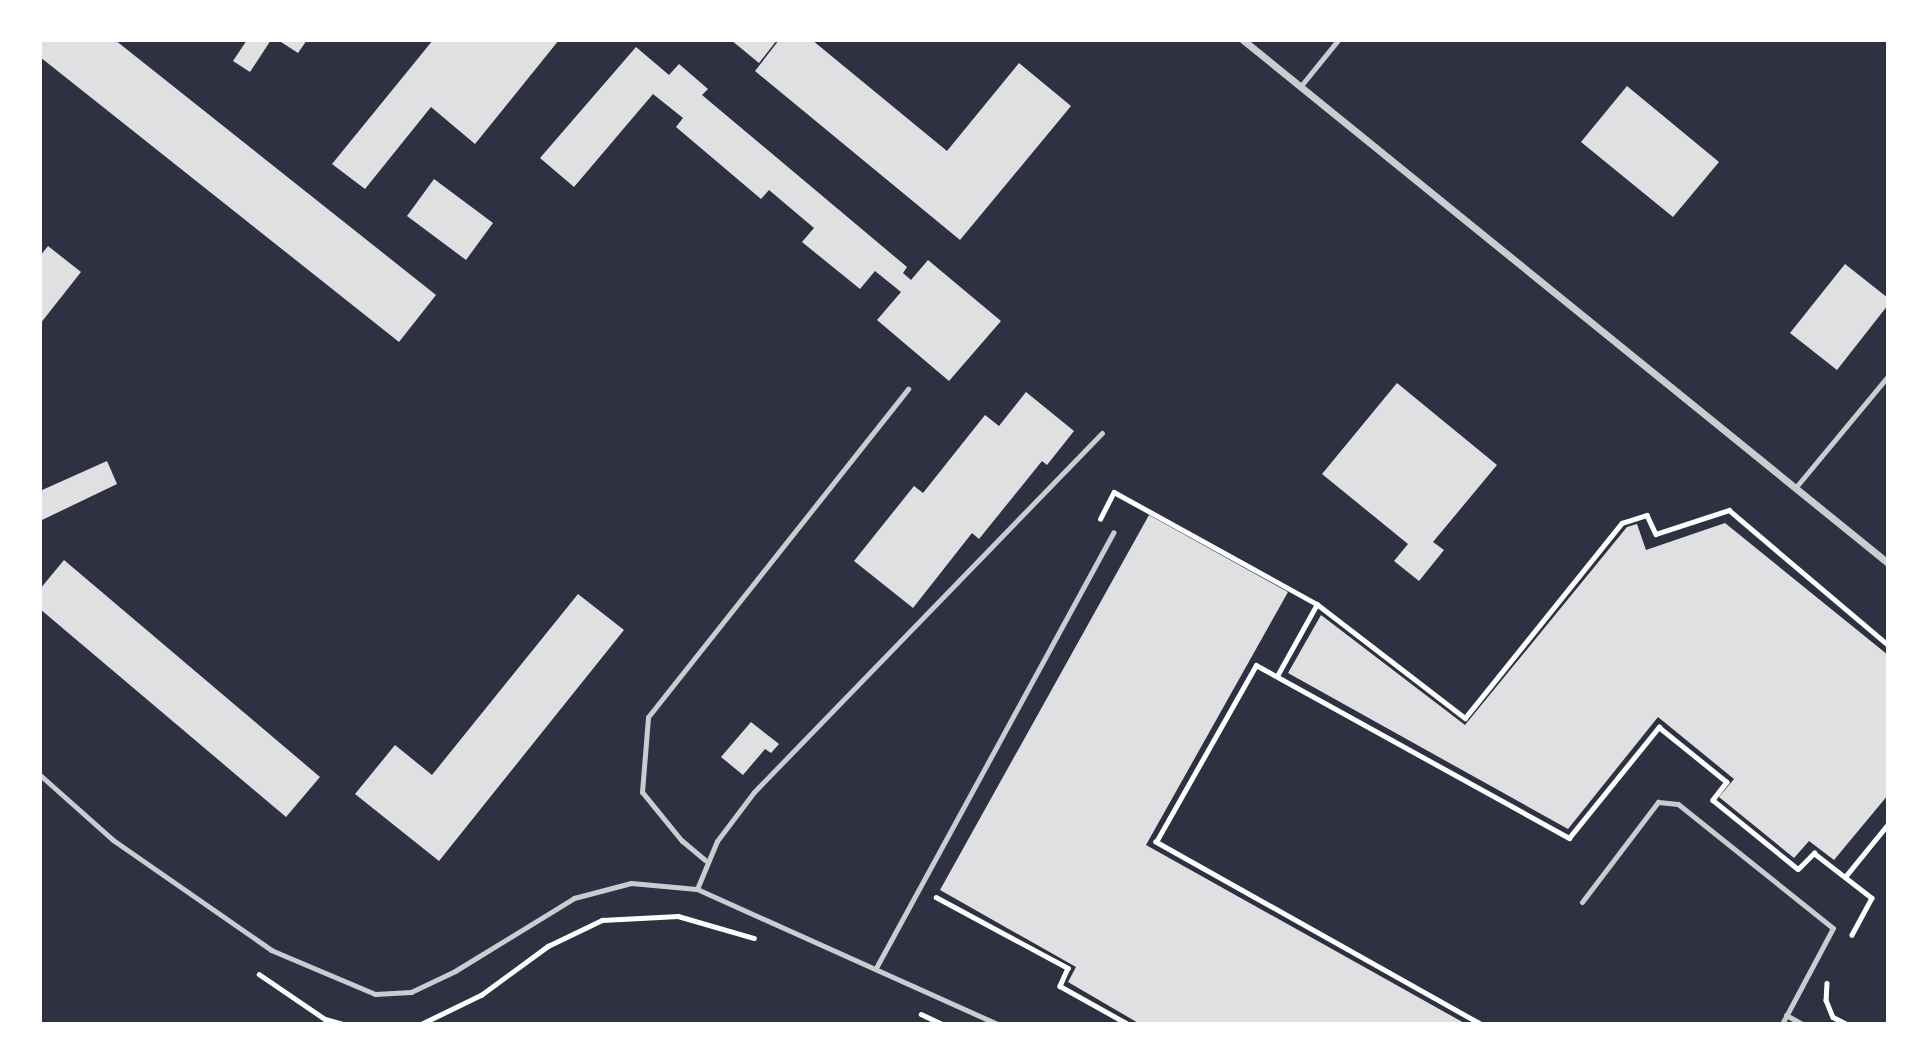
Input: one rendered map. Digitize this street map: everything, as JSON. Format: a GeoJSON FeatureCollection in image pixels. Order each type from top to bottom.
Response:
{"type":"FeatureCollection","features":[{"type":"Feature","properties":{"kind":"street"},"geometry":{"type":"LineString","coordinates":[[1244,40],[1888,563]]}},
{"type":"Feature","properties":{"kind":"lane"},"geometry":{"type":"LineString","coordinates":[[1300,87],[1338,40]]}},
{"type":"Feature","properties":{"kind":"lane"},"geometry":{"type":"LineString","coordinates":[[1796,487],[1888,376]]}},
{"type":"Feature","properties":{"kind":"lane"},"geometry":{"type":"LineString","coordinates":[[705,860],[682,841],[642,792],[648,717],[908,389]]}},
{"type":"Feature","properties":{"kind":"lane"},"geometry":{"type":"LineString","coordinates":[[697,889],[705,860],[754,792],[1102,433]]}},
{"type":"Feature","properties":{"kind":"lane"},"geometry":{"type":"LineString","coordinates":[[877,967],[1114,532]]}},
{"type":"Feature","properties":{"kind":"lane"},"geometry":{"type":"LineString","coordinates":[[40,775],[113,840],[271,950],[375,994],[411,992],[455,971],[575,898],[631,883],[697,889],[877,967],[997,1024]]}},
{"type":"Feature","properties":{"kind":"lane"},"geometry":{"type":"LineString","coordinates":[[1582,902],[1658,802],[1678,804],[1833,928],[1782,1024]]}},
{"type":"Feature","properties":{"kind":"lane"},"geometry":{"type":"LineString","coordinates":[[1786,1015],[1802,1024]]}},
{"type":"Feature","properties":{"kind":"path"},"geometry":{"type":"LineString","coordinates":[[1096,526],[1114,492],[1317,604],[1465,718],[1622,523],[1647,515],[1656,534],[1729,510],[1888,645]]}},
{"type":"Feature","properties":{"kind":"path"},"geometry":{"type":"LineString","coordinates":[[1277,676],[1317,604]]}},
{"type":"Feature","properties":{"kind":"path"},"geometry":{"type":"LineString","coordinates":[[1480,1024],[1156,842],[1256,665],[1569,838],[1659,726],[1727,782],[1713,800],[1798,869],[1814,853],[1872,898],[1846,944]]}},
{"type":"Feature","properties":{"kind":"path"},"geometry":{"type":"LineString","coordinates":[[1845,877],[1888,824]]}},
{"type":"Feature","properties":{"kind":"path"},"geometry":{"type":"LineString","coordinates":[[931,894],[1068,968],[1060,986],[1128,1024]]}},
{"type":"Feature","properties":{"kind":"path"},"geometry":{"type":"LineString","coordinates":[[421,1024],[481,995],[548,946],[602,920],[678,916],[756,939]]}},
{"type":"Feature","properties":{"kind":"path"},"geometry":{"type":"LineString","coordinates":[[259,974],[325,1019],[344,1024]]}},
{"type":"Feature","properties":{"kind":"path"},"geometry":{"type":"LineString","coordinates":[[1827,979],[1826,1000],[1833,1017],[1847,1024]]}},
{"type":"Feature","properties":{"kind":"path"},"geometry":{"type":"LineString","coordinates":[[917,1012],[942,1024]]}},
{"type":"Feature","properties":{"kind":"building"},"geometry":{"type":"Polygon","coordinates":[[[40,40],[115,40],[436,295],[399,342],[40,57],[40,40]]]}},
{"type":"Feature","properties":{"kind":"building"},"geometry":{"type":"Polygon","coordinates":[[[247,40],[271,40],[250,72],[233,61],[247,40]]]}},
{"type":"Feature","properties":{"kind":"building"},"geometry":{"type":"Polygon","coordinates":[[[278,40],[307,40],[298,53],[278,40]]]}},
{"type":"Feature","properties":{"kind":"building"},"geometry":{"type":"Polygon","coordinates":[[[433,40],[559,40],[475,144],[431,107],[365,189],[332,164],[433,40]]]}},
{"type":"Feature","properties":{"kind":"building"},"geometry":{"type":"Polygon","coordinates":[[[731,40],[777,40],[759,63],[731,40]]]}},
{"type":"Feature","properties":{"kind":"building"},"geometry":{"type":"Polygon","coordinates":[[[779,40],[812,40],[947,151],[1019,63],[1071,106],[960,240],[755,71],[779,40]]]}},
{"type":"Feature","properties":{"kind":"building"},"geometry":{"type":"Polygon","coordinates":[[[636,47],[669,75],[679,64],[708,89],[702,95],[907,267],[903,273],[911,280],[928,260],[1001,321],[949,381],[877,320],[901,292],[875,271],[860,289],[802,242],[814,228],[769,190],[761,199],[676,127],[683,118],[653,94],[574,187],[540,158],[636,47]]]}},
{"type":"Feature","properties":{"kind":"building"},"geometry":{"type":"Polygon","coordinates":[[[1627,86],[1719,162],[1673,217],[1581,142],[1627,86]]]}},
{"type":"Feature","properties":{"kind":"building"},"geometry":{"type":"Polygon","coordinates":[[[434,179],[493,223],[466,260],[407,216],[434,179]]]}},
{"type":"Feature","properties":{"kind":"building"},"geometry":{"type":"Polygon","coordinates":[[[48,246],[81,272],[40,324],[40,256],[48,246]]]}},
{"type":"Feature","properties":{"kind":"building"},"geometry":{"type":"Polygon","coordinates":[[[1845,264],[1888,298],[1888,305],[1837,370],[1790,333],[1845,264]]]}},
{"type":"Feature","properties":{"kind":"building"},"geometry":{"type":"Polygon","coordinates":[[[1397,383],[1497,465],[1433,542],[1444,550],[1419,581],[1394,561],[1408,544],[1322,474],[1397,383]]]}},
{"type":"Feature","properties":{"kind":"building"},"geometry":{"type":"Polygon","coordinates":[[[1026,392],[1074,431],[1047,465],[1042,461],[979,539],[972,533],[913,608],[854,561],[914,486],[923,493],[985,415],[999,426],[1026,392]]]}},
{"type":"Feature","properties":{"kind":"building"},"geometry":{"type":"Polygon","coordinates":[[[107,461],[117,484],[40,521],[40,491],[107,461]]]}},
{"type":"Feature","properties":{"kind":"building"},"geometry":{"type":"Polygon","coordinates":[[[1149,515],[1288,592],[1146,845],[1466,1024],[1140,1024],[1068,982],[1076,967],[940,890],[1149,515]]]}},
{"type":"Feature","properties":{"kind":"building"},"geometry":{"type":"Polygon","coordinates":[[[1725,523],[1888,655],[1888,795],[1834,860],[1809,841],[1794,858],[1719,797],[1734,779],[1658,717],[1568,829],[1288,673],[1321,615],[1465,725],[1627,527],[1637,524],[1646,550],[1725,523]]]}},
{"type":"Feature","properties":{"kind":"building"},"geometry":{"type":"Polygon","coordinates":[[[64,560],[320,777],[286,817],[40,609],[40,589],[64,560]]]}},
{"type":"Feature","properties":{"kind":"building"},"geometry":{"type":"Polygon","coordinates":[[[578,594],[624,630],[439,861],[355,794],[395,745],[432,775],[578,594]]]}},
{"type":"Feature","properties":{"kind":"building"},"geometry":{"type":"Polygon","coordinates":[[[751,722],[779,744],[771,753],[765,749],[743,775],[721,757],[751,722]]]}}]}
